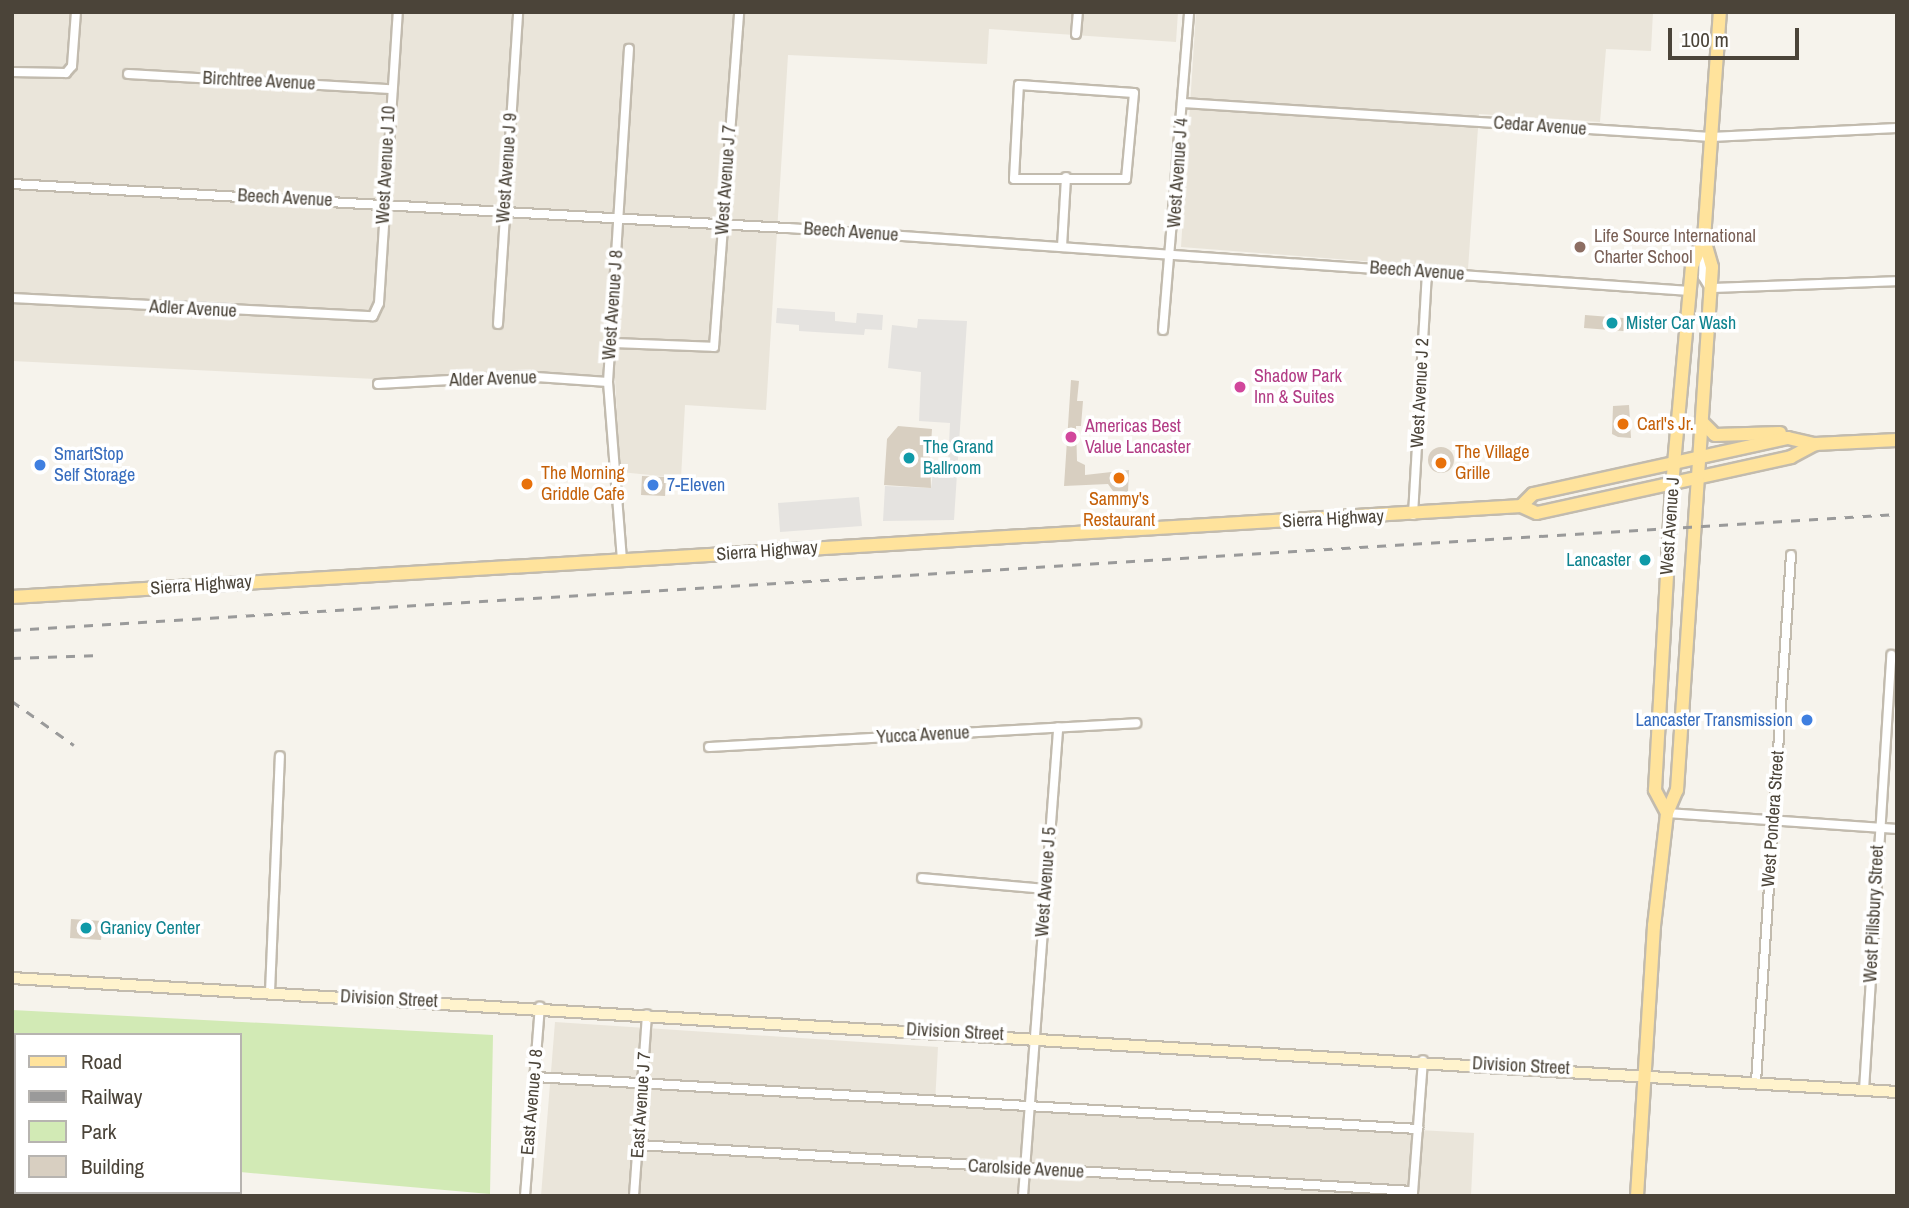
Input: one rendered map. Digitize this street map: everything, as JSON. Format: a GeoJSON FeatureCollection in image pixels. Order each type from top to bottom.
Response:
{"type":"FeatureCollection","features":[{"type":"Feature","properties":{"kind":"main road","name":"West Avenue J"},"geometry":{"type":"LineString","coordinates":[[1637,1196],[1667,813],[1677,790],[1710,288],[1704,239],[1720,12]]}},
{"type":"Feature","properties":{"kind":"main road","name":"West Avenue J"},"geometry":{"type":"LineString","coordinates":[[1667,813],[1655,790],[1672,486],[1692,266],[1704,239]]}},
{"type":"Feature","properties":{"kind":"main road"},"geometry":{"type":"LineString","coordinates":[[1702,422],[1715,435],[1802,432],[1815,444]]}},
{"type":"Feature","properties":{"kind":"main road","name":"Sierra Highway"},"geometry":{"type":"LineString","coordinates":[[1521,506],[1533,494],[1788,438],[1815,444],[1897,440]]}},
{"type":"Feature","properties":{"kind":"main road","name":"Sierra Highway"},"geometry":{"type":"LineString","coordinates":[[12,597],[622,559],[1413,515],[1521,506],[1553,511],[1791,457],[1815,444]]}},
{"type":"Feature","properties":{"kind":"main road","name":"Division Street"},"geometry":{"type":"LineString","coordinates":[[12,978],[1035,1036],[1897,1092]]}},
{"type":"Feature","properties":{"kind":"street"},"geometry":{"type":"LineString","coordinates":[[12,72],[66,73],[72,66],[76,12]]}},
{"type":"Feature","properties":{"kind":"street","name":"West Avenue J 10"},"geometry":{"type":"LineString","coordinates":[[373,316],[379,303],[398,12]]}},
{"type":"Feature","properties":{"kind":"street","name":"West Avenue J 9"},"geometry":{"type":"LineString","coordinates":[[498,324],[518,12]]}},
{"type":"Feature","properties":{"kind":"street","name":"West Avenue J 7"},"geometry":{"type":"LineString","coordinates":[[611,343],[714,347],[739,12]]}},
{"type":"Feature","properties":{"kind":"street"},"geometry":{"type":"LineString","coordinates":[[1076,34],[1078,12]]}},
{"type":"Feature","properties":{"kind":"street","name":"West Avenue J 4"},"geometry":{"type":"LineString","coordinates":[[1163,330],[1172,254],[1189,12]]}},
{"type":"Feature","properties":{"kind":"street","name":"West Avenue J 8"},"geometry":{"type":"LineString","coordinates":[[622,559],[608,382],[629,50]]}},
{"type":"Feature","properties":{"kind":"street","name":"Birchtree Avenue"},"geometry":{"type":"LineString","coordinates":[[128,74],[391,89]]}},
{"type":"Feature","properties":{"kind":"street"},"geometry":{"type":"LineString","coordinates":[[1020,85],[1134,93],[1126,179],[1066,177],[1014,179],[1020,85]]}},
{"type":"Feature","properties":{"kind":"street","name":"Cedar Avenue"},"geometry":{"type":"LineString","coordinates":[[1183,103],[1711,137],[1897,128]]}},
{"type":"Feature","properties":{"kind":"street"},"geometry":{"type":"LineString","coordinates":[[1062,247],[1066,177]]}},
{"type":"Feature","properties":{"kind":"street","name":"Beech Avenue"},"geometry":{"type":"LineString","coordinates":[[12,184],[723,224],[1690,291]]}},
{"type":"Feature","properties":{"kind":"street","name":"West Avenue J 2"},"geometry":{"type":"LineString","coordinates":[[1413,515],[1427,271]]}},
{"type":"Feature","properties":{"kind":"street"},"geometry":{"type":"LineString","coordinates":[[1710,288],[1897,281]]}},
{"type":"Feature","properties":{"kind":"street","name":"Adler Avenue"},"geometry":{"type":"LineString","coordinates":[[12,298],[373,316]]}},
{"type":"Feature","properties":{"kind":"street","name":"Alder Avenue"},"geometry":{"type":"LineString","coordinates":[[378,384],[522,376],[608,382]]}},
{"type":"Feature","properties":{"kind":"street","name":"West Pondera Street"},"geometry":{"type":"LineString","coordinates":[[1756,1082],[1791,555]]}},
{"type":"Feature","properties":{"kind":"street","name":"West Pillsbury Street"},"geometry":{"type":"LineString","coordinates":[[1864,1090],[1891,655]]}},
{"type":"Feature","properties":{"kind":"street","name":"Yucca Avenue"},"geometry":{"type":"LineString","coordinates":[[709,747],[1136,723]]}},
{"type":"Feature","properties":{"kind":"street","name":"West Avenue J 5"},"geometry":{"type":"LineString","coordinates":[[1023,1196],[1058,727]]}},
{"type":"Feature","properties":{"kind":"street"},"geometry":{"type":"LineString","coordinates":[[270,992],[279,756]]}},
{"type":"Feature","properties":{"kind":"street"},"geometry":{"type":"LineString","coordinates":[[1667,813],[1897,829]]}},
{"type":"Feature","properties":{"kind":"street"},"geometry":{"type":"LineString","coordinates":[[922,878],[1045,889]]}},
{"type":"Feature","properties":{"kind":"street","name":"East Avenue J 8"},"geometry":{"type":"LineString","coordinates":[[525,1196],[540,1007]]}},
{"type":"Feature","properties":{"kind":"street","name":"East Avenue J 7"},"geometry":{"type":"LineString","coordinates":[[634,1196],[647,1014]]}},
{"type":"Feature","properties":{"kind":"street"},"geometry":{"type":"LineString","coordinates":[[1413,1193],[1423,1060]]}},
{"type":"Feature","properties":{"kind":"street"},"geometry":{"type":"LineString","coordinates":[[535,1077],[1418,1129]]}},
{"type":"Feature","properties":{"kind":"street","name":"Carolside Avenue"},"geometry":{"type":"LineString","coordinates":[[638,1145],[1413,1193]]}},
{"type":"Feature","properties":{"kind":"shaded area"},"geometry":{"type":"Polygon","coordinates":[[[12,12],[1178,12],[1176,42],[989,29],[987,64],[788,55],[766,410],[685,405],[681,478],[620,472],[615,378],[527,371],[375,379],[12,361],[12,12]]]}},
{"type":"Feature","properties":{"kind":"shaded area"},"geometry":{"type":"Polygon","coordinates":[[[1196,12],[1653,12],[1651,51],[1606,49],[1600,122],[1479,114],[1468,269],[1181,247],[1196,12]]]}},
{"type":"Feature","properties":{"kind":"shaded area"},"geometry":{"type":"Polygon","coordinates":[[[777,308],[835,312],[835,321],[856,323],[857,313],[883,315],[882,330],[865,329],[864,335],[799,331],[799,325],[776,323],[777,308]]]}},
{"type":"Feature","properties":{"kind":"shaded area"},"geometry":{"type":"Polygon","coordinates":[[[918,319],[967,321],[954,520],[883,521],[885,486],[931,488],[934,465],[948,466],[950,423],[919,421],[921,372],[888,368],[892,325],[917,328],[918,319]]]}},
{"type":"Feature","properties":{"kind":"shaded area"},"geometry":{"type":"Polygon","coordinates":[[[859,497],[862,526],[780,532],[778,503],[859,497]]]}},
{"type":"Feature","properties":{"kind":"shaded area"},"geometry":{"type":"Polygon","coordinates":[[[555,1022],[938,1047],[935,1104],[1474,1133],[1471,1196],[541,1196],[555,1022]]]}},
{"type":"Feature","properties":{"kind":"green space"},"geometry":{"type":"Polygon","coordinates":[[[12,1010],[493,1035],[490,1194],[242,1172],[242,1033],[14,1033],[14,1194],[25,1194],[12,1196],[12,1010]]]}},
{"type":"Feature","properties":{"kind":"building","name":"Mister Car Wash"},"geometry":{"type":"Polygon","coordinates":[[[1585,315],[1636,319],[1639,323],[1636,332],[1584,328],[1585,315]]]}},
{"type":"Feature","properties":{"kind":"building","name":"Americas Best Value Lancaster"},"geometry":{"type":"Polygon","coordinates":[[[1071,380],[1079,381],[1077,401],[1083,401],[1081,426],[1076,426],[1077,461],[1085,465],[1085,475],[1129,470],[1128,492],[1113,491],[1108,484],[1064,486],[1071,380]]]}},
{"type":"Feature","properties":{"kind":"building","name":"Carl's Jr."},"geometry":{"type":"Polygon","coordinates":[[[1629,405],[1631,438],[1618,437],[1612,434],[1613,406],[1629,405]]]}},
{"type":"Feature","properties":{"kind":"building","name":"The Grand Ballroom"},"geometry":{"type":"Polygon","coordinates":[[[898,426],[932,429],[931,444],[941,445],[941,455],[930,454],[931,488],[884,485],[887,439],[898,426]]]}},
{"type":"Feature","properties":{"kind":"building","name":"The Village Grille"},"geometry":{"type":"Polygon","coordinates":[[[1441,447],[1450,451],[1454,460],[1450,469],[1441,473],[1432,469],[1428,460],[1432,451],[1441,447]]]}},
{"type":"Feature","properties":{"kind":"building","name":"7-Eleven"},"geometry":{"type":"Polygon","coordinates":[[[642,476],[666,477],[665,496],[641,495],[642,476]]]}},
{"type":"Feature","properties":{"kind":"building","name":"Granicy Center"},"geometry":{"type":"Polygon","coordinates":[[[71,919],[103,921],[101,940],[70,938],[71,919]]]}},
{"type":"Feature","properties":{"kind":"railway"},"geometry":{"type":"LineString","coordinates":[[12,630],[1897,514]]}},
{"type":"Feature","properties":{"kind":"railway"},"geometry":{"type":"LineString","coordinates":[[12,658],[101,655]]}},
{"type":"Feature","properties":{"kind":"railway"},"geometry":{"type":"LineString","coordinates":[[12,701],[74,745]]}},
{"type":"Feature","properties":{"kind":"place","name":"Life Source International Charter School"},"geometry":{"type":"Point","coordinates":[1580,247]}},
{"type":"Feature","properties":{"kind":"place","name":"Mister Car Wash"},"geometry":{"type":"Point","coordinates":[1612,323]}},
{"type":"Feature","properties":{"kind":"place","name":"Shadow Park Inn & Suites"},"geometry":{"type":"Point","coordinates":[1240,387]}},
{"type":"Feature","properties":{"kind":"place","name":"Carl's Jr."},"geometry":{"type":"Point","coordinates":[1623,424]}},
{"type":"Feature","properties":{"kind":"place","name":"Americas Best Value Lancaster"},"geometry":{"type":"Point","coordinates":[1071,437]}},
{"type":"Feature","properties":{"kind":"place","name":"The Grand Ballroom"},"geometry":{"type":"Point","coordinates":[909,458]}},
{"type":"Feature","properties":{"kind":"place","name":"The Village Grille"},"geometry":{"type":"Point","coordinates":[1441,463]}},
{"type":"Feature","properties":{"kind":"place","name":"SmartStop Self Storage"},"geometry":{"type":"Point","coordinates":[40,465]}},
{"type":"Feature","properties":{"kind":"place","name":"Sammy's Restaurant"},"geometry":{"type":"Point","coordinates":[1119,478]}},
{"type":"Feature","properties":{"kind":"place","name":"The Morning Griddle Cafe"},"geometry":{"type":"Point","coordinates":[527,484]}},
{"type":"Feature","properties":{"kind":"place","name":"7-Eleven"},"geometry":{"type":"Point","coordinates":[653,485]}},
{"type":"Feature","properties":{"kind":"place","name":"Lancaster"},"geometry":{"type":"Point","coordinates":[1645,560]}},
{"type":"Feature","properties":{"kind":"place","name":"Lancaster Transmission"},"geometry":{"type":"Point","coordinates":[1807,720]}},
{"type":"Feature","properties":{"kind":"place","name":"Granicy Center"},"geometry":{"type":"Point","coordinates":[86,928]}}]}
